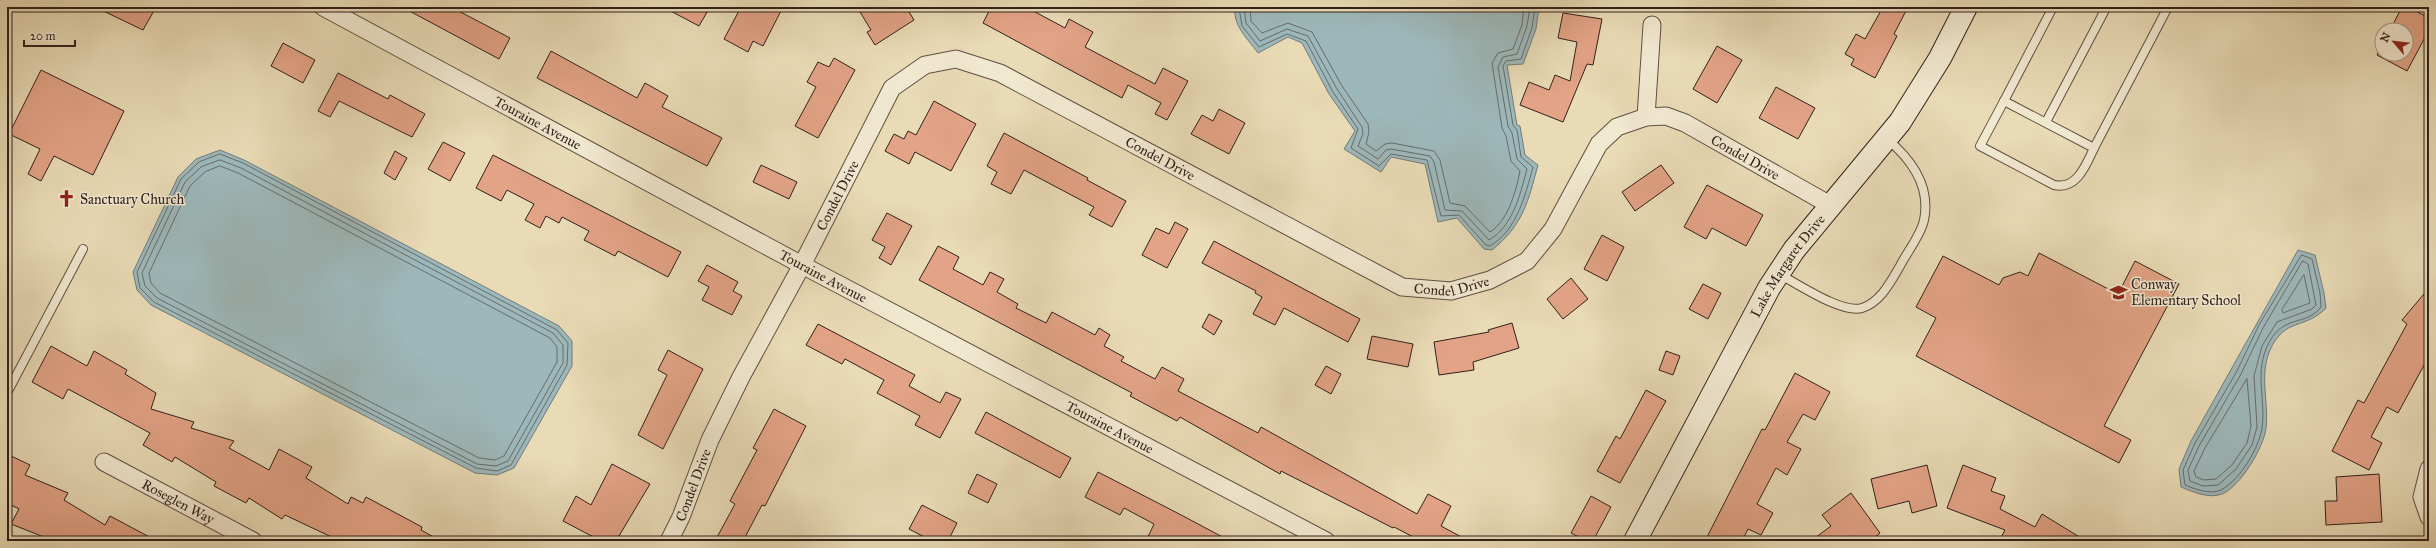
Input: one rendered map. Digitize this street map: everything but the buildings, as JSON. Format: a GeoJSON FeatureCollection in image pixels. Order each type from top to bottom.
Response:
{"type":"FeatureCollection","features":[{"type":"Feature","properties":{"kind":"street","name":"Touraine Avenue"},"geometry":{"type":"LineString","coordinates":[[323,7],[802,265],[1326,541]]}},
{"type":"Feature","properties":{"kind":"street","name":"Lake Margaret Drive"},"geometry":{"type":"LineString","coordinates":[[1635,541],[1746,329],[1778,274],[1830,205],[1887,139],[1940,58],[1966,7]]}},
{"type":"Feature","properties":{"kind":"street"},"geometry":{"type":"LineString","coordinates":[[1646,117],[1652,25]]}},
{"type":"Feature","properties":{"kind":"street","name":"Condel Drive"},"geometry":{"type":"LineString","coordinates":[[669,541],[681,517],[710,440],[741,377],[802,265],[892,88],[924,65],[956,59],[1000,73],[1402,287],[1450,291],[1490,280],[1527,261],[1553,229],[1599,144],[1617,127],[1646,117],[1666,116],[1685,123],[1830,205]]}},
{"type":"Feature","properties":{"kind":"street","name":"Roseglen Way"},"geometry":{"type":"LineString","coordinates":[[104,462],[253,541]]}},
{"type":"Feature","properties":{"kind":"street"},"geometry":{"type":"LineString","coordinates":[[2429,469],[2422,497],[2429,517]]}},
{"type":"Feature","properties":{"kind":"lane"},"geometry":{"type":"LineString","coordinates":[[2053,7],[1980,146],[2014,164],[2062,186],[2075,180],[2094,148],[2168,7]]}},
{"type":"Feature","properties":{"kind":"lane"},"geometry":{"type":"LineString","coordinates":[[2046,122],[2106,8],[2104,7]]}},
{"type":"Feature","properties":{"kind":"lane"},"geometry":{"type":"LineString","coordinates":[[2004,101],[2094,148]]}},
{"type":"Feature","properties":{"kind":"lane"},"geometry":{"type":"LineString","coordinates":[[1778,274],[1843,308],[1862,308],[1878,299],[1896,272],[1924,221],[1926,201],[1919,174],[1901,151],[1887,139]]}},
{"type":"Feature","properties":{"kind":"lane"},"geometry":{"type":"LineString","coordinates":[[7,392],[83,249]]}},
{"type":"Feature","properties":{"kind":"water"},"geometry":{"type":"Polygon","coordinates":[[[1235,7],[1539,7],[1536,29],[1523,64],[1507,65],[1517,125],[1520,126],[1525,155],[1538,165],[1523,212],[1511,231],[1492,250],[1484,249],[1457,218],[1438,222],[1425,164],[1391,157],[1381,172],[1344,149],[1355,131],[1329,94],[1302,43],[1288,37],[1258,53],[1238,26],[1235,7]]]}},
{"type":"Feature","properties":{"kind":"water"},"geometry":{"type":"Polygon","coordinates":[[[220,150],[244,160],[559,326],[572,341],[572,366],[514,468],[497,475],[475,473],[151,305],[137,290],[133,272],[178,177],[196,159],[220,150]]]}},
{"type":"Feature","properties":{"kind":"water"},"geometry":{"type":"Polygon","coordinates":[[[2298,250],[2315,255],[2326,308],[2318,315],[2289,328],[2282,333],[2270,350],[2265,369],[2267,418],[2261,445],[2250,466],[2243,475],[2229,490],[2222,494],[2212,496],[2206,495],[2181,487],[2179,469],[2191,441],[2298,250]]]}},
{"type":"Feature","properties":{"kind":"place","name":"Sanctuary Church"},"geometry":{"type":"Point","coordinates":[67,199]}},
{"type":"Feature","properties":{"kind":"place","name":"Conway Elementary School"},"geometry":{"type":"Point","coordinates":[2118,292]}}]}
